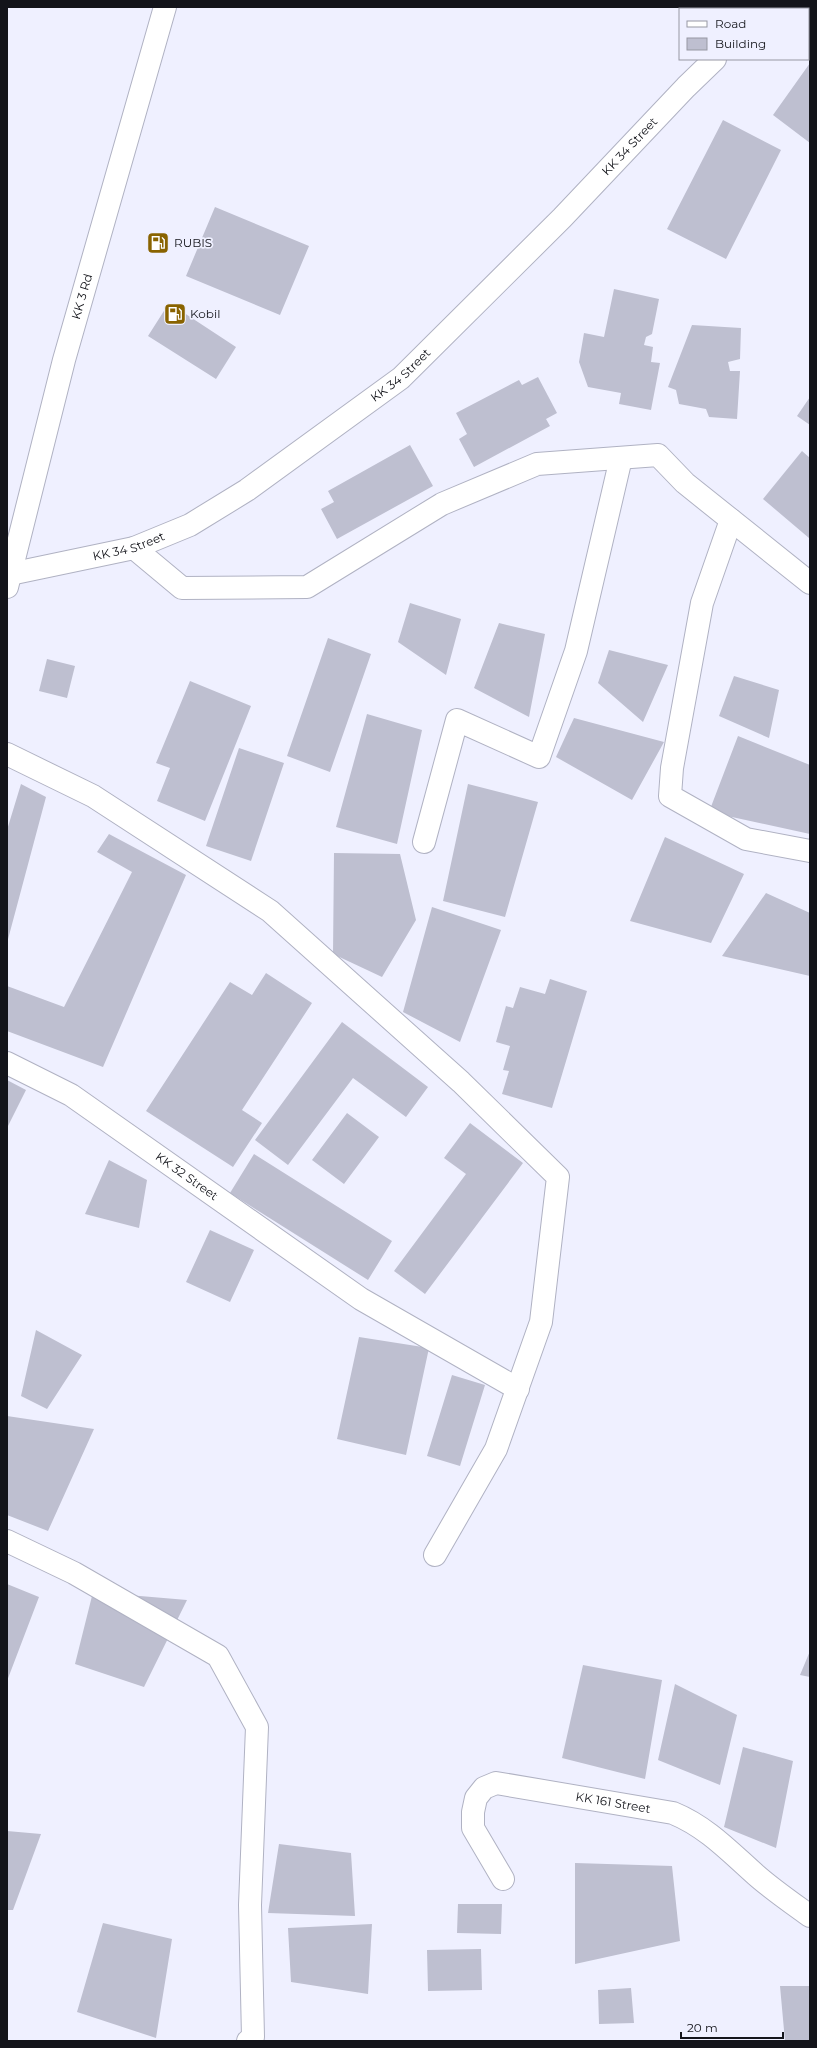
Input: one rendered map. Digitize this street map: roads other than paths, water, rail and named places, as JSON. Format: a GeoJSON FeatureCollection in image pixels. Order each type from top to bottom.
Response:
{"type":"FeatureCollection","features":[{"type":"Feature","properties":{"kind":"main road","name":"KK 3 Rd"},"geometry":{"type":"LineString","coordinates":[[9,581],[64,360],[165,7]]}},
{"type":"Feature","properties":{"kind":"main road","name":"KK 34 Street"},"geometry":{"type":"LineString","coordinates":[[9,581],[134,548],[190,525],[247,490],[401,378],[562,218],[686,87],[714,60]]}},
{"type":"Feature","properties":{"kind":"main road"},"geometry":{"type":"LineString","coordinates":[[134,548],[182,588],[307,587],[442,504],[537,464],[658,455],[685,484],[810,583]]}},
{"type":"Feature","properties":{"kind":"main road"},"geometry":{"type":"LineString","coordinates":[[424,842],[456,720],[538,756],[576,651],[621,458]]}},
{"type":"Feature","properties":{"kind":"main road"},"geometry":{"type":"LineString","coordinates":[[732,520],[702,603],[672,768],[670,796],[746,839],[810,851]]}},
{"type":"Feature","properties":{"kind":"main road"},"geometry":{"type":"LineString","coordinates":[[7,754],[93,796],[270,911],[461,1082],[558,1177],[541,1322],[496,1449],[435,1555]]}},
{"type":"Feature","properties":{"kind":"main road","name":"KK 32 Street"},"geometry":{"type":"LineString","coordinates":[[7,1063],[71,1095],[361,1299],[518,1389]]}},
{"type":"Feature","properties":{"kind":"main road"},"geometry":{"type":"LineString","coordinates":[[7,1540],[74,1573],[218,1656],[258,1727],[250,1905],[251,2039]]}},
{"type":"Feature","properties":{"kind":"main road","name":"KK 161 Street"},"geometry":{"type":"LineString","coordinates":[[503,1879],[474,1828],[472,1812],[476,1798],[484,1788],[496,1783],[673,1814],[691,1820],[712,1834],[758,1877],[810,1916]]}},
{"type":"Feature","properties":{"kind":"place","name":"RUBIS"},"geometry":{"type":"Point","coordinates":[158,243]}},
{"type":"Feature","properties":{"kind":"place","name":"Kobil"},"geometry":{"type":"Point","coordinates":[175,314]}}]}
